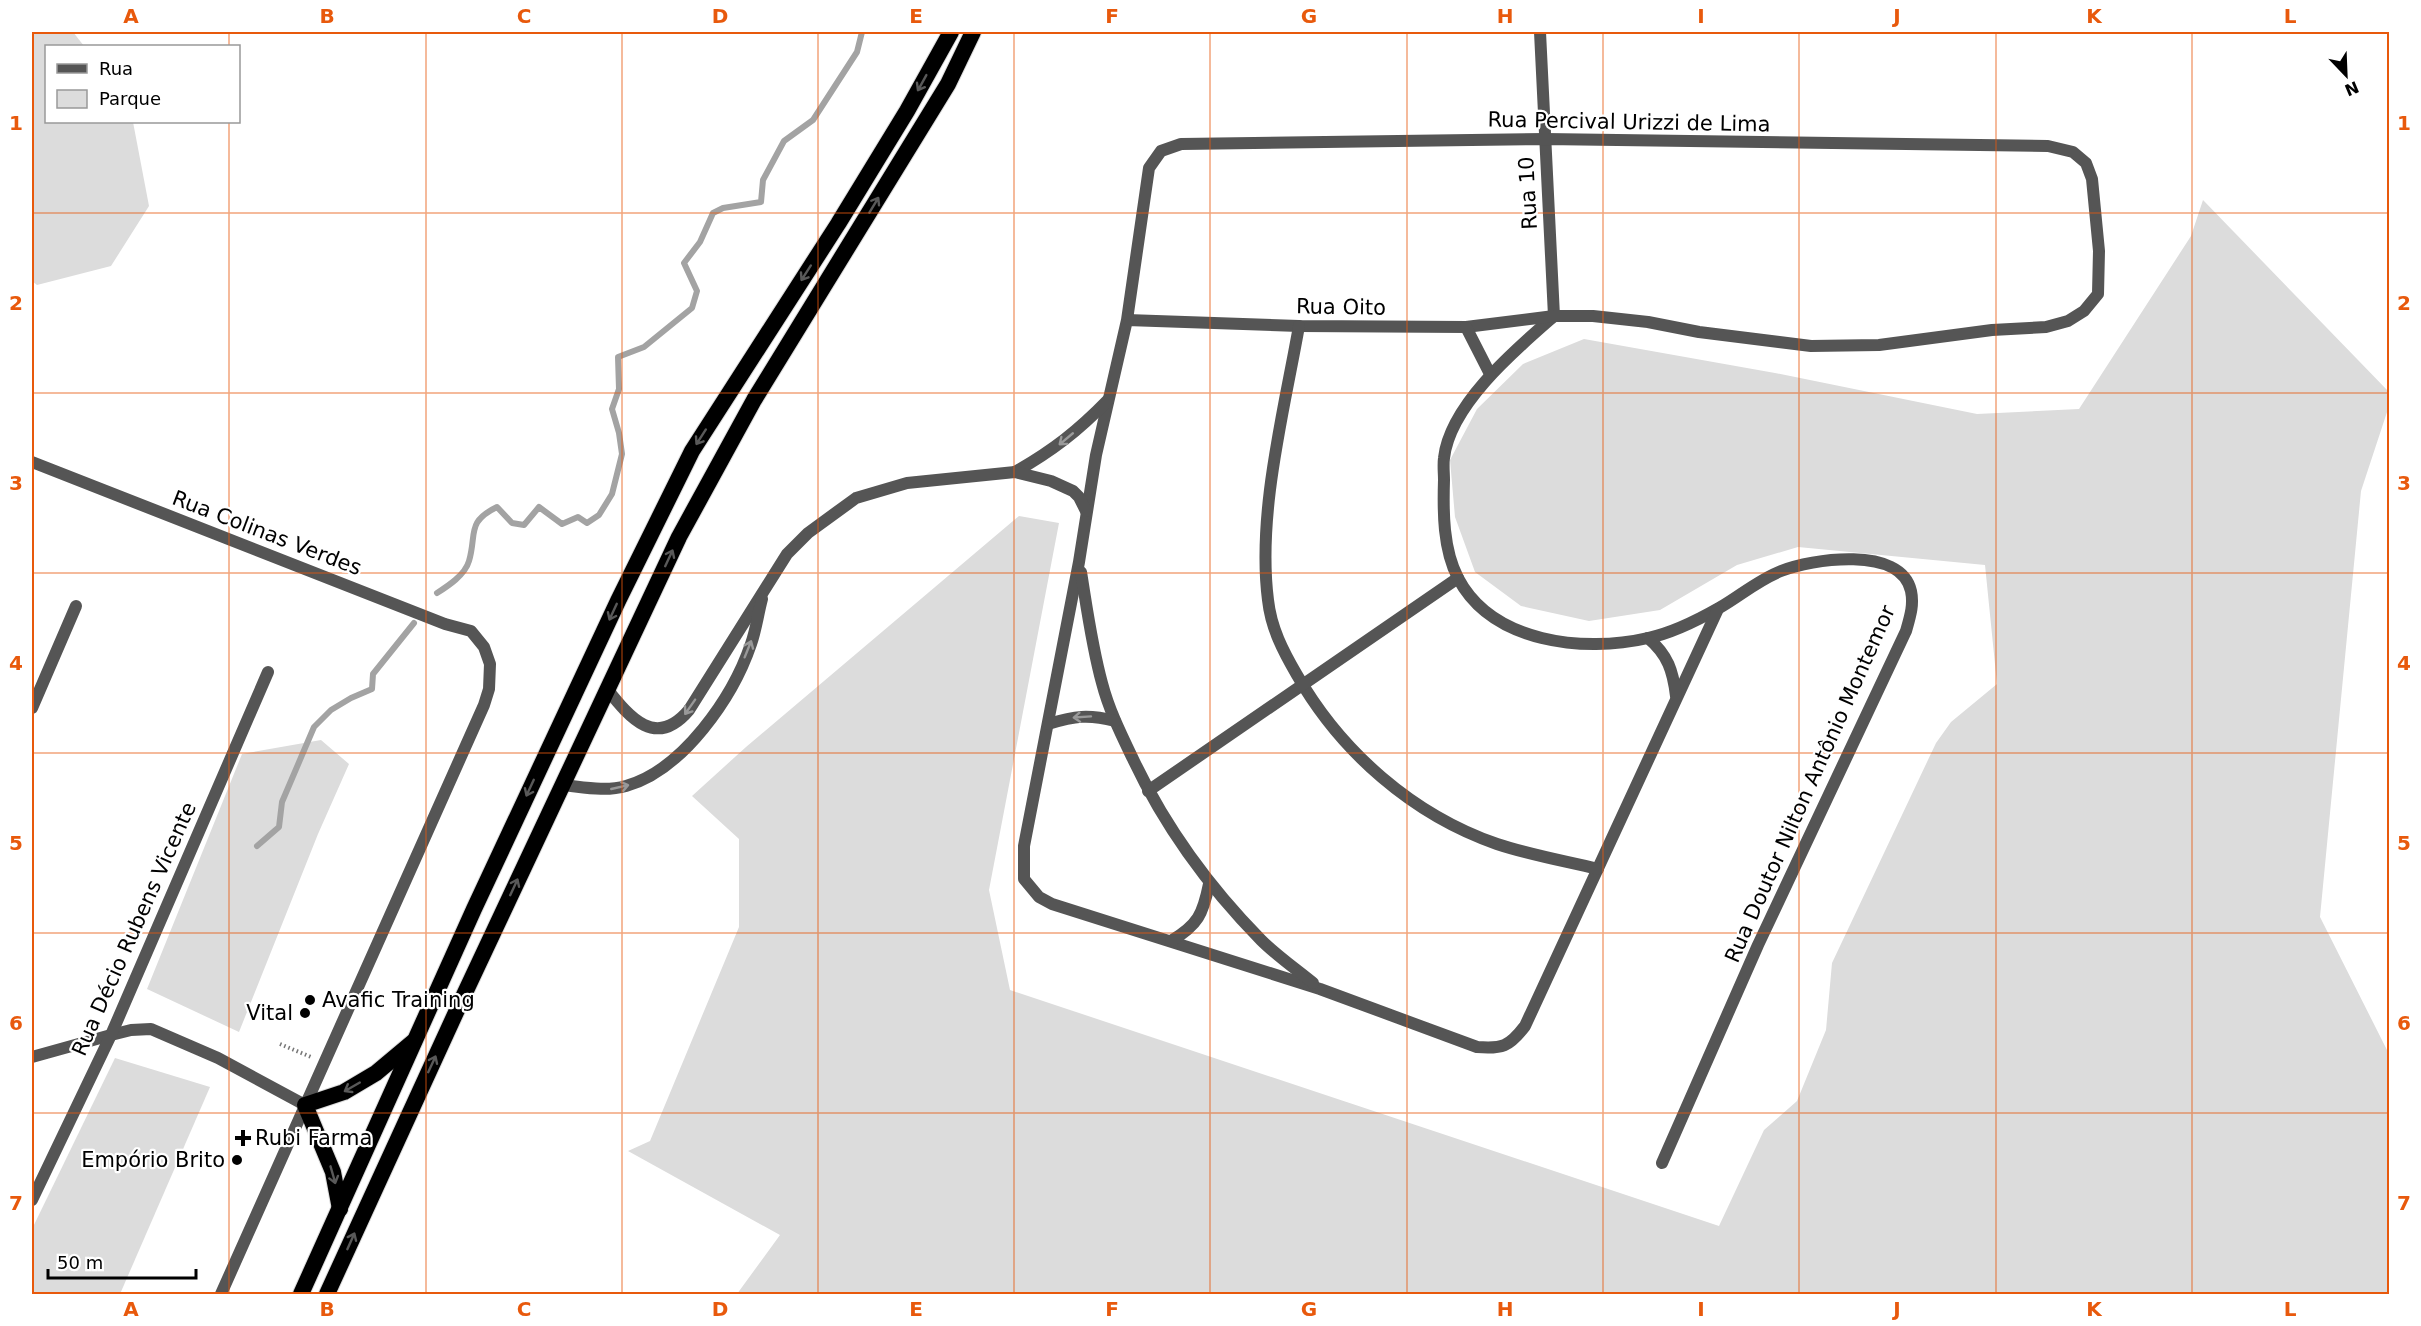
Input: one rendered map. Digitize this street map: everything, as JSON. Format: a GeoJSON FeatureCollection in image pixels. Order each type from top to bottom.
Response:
{"type":"FeatureCollection","features":[{"type":"Feature","properties":{"kind":"highway"},"geometry":{"type":"LineString","coordinates":[[301,1294],[474,909],[618,601],[692,451],[838,224],[907,111],[951,32]]}},
{"type":"Feature","properties":{"kind":"highway"},"geometry":{"type":"LineString","coordinates":[[327,1294],[679,537],[760,390],[948,84],[973,32]]}},
{"type":"Feature","properties":{"kind":"highway"},"geometry":{"type":"LineString","coordinates":[[340,1209],[333,1172],[305,1105],[352,1087],[376,1073],[416,1040]]}},
{"type":"Feature","properties":{"kind":"street","name":"Rua 10"},"geometry":{"type":"LineString","coordinates":[[1540,32],[1554,316]]}},
{"type":"Feature","properties":{"kind":"street","name":"Rua Percival Urizzi de Lima"},"geometry":{"type":"LineString","coordinates":[[1126,320],[1149,168],[1161,151],[1181,144],[1545,139],[2048,146],[2073,152],[2086,163],[2092,179],[2099,251],[2098,294],[2084,311],[2068,321],[2046,327],[1992,330],[1880,345],[1811,346],[1699,332],[1648,322],[1593,316],[1554,316]]}},
{"type":"Feature","properties":{"kind":"street","name":"Rua Oito"},"geometry":{"type":"LineString","coordinates":[[1126,320],[1299,326],[1466,327],[1554,316]]}},
{"type":"Feature","properties":{"kind":"street","name":"Rua Doutor Nilton Antônio Montemor"},"geometry":{"type":"LineString","coordinates":[[1554,316],[1490,374],[1456,422],[1444,456],[1443,506],[1446,543],[1458,578],[1476,602],[1499,620],[1532,636],[1576,644],[1648,638],[1682,626],[1718,609],[1762,580],[1781,572],[1804,564],[1845,559],[1870,561],[1888,566],[1903,575],[1911,589],[1913,606],[1906,631],[1758,945],[1662,1163]]}},
{"type":"Feature","properties":{"kind":"street"},"geometry":{"type":"LineString","coordinates":[[1126,320],[1086,511],[1079,562],[1024,846],[1024,879],[1039,897],[1052,904],[1320,989],[1477,1047],[1506,1046],[1515,1040],[1525,1026],[1718,609]]}},
{"type":"Feature","properties":{"kind":"street"},"geometry":{"type":"LineString","coordinates":[[1299,326],[1267,516],[1268,600],[1280,647],[1328,723],[1364,763],[1409,798],[1453,825],[1497,844],[1598,869]]}},
{"type":"Feature","properties":{"kind":"street"},"geometry":{"type":"LineString","coordinates":[[1466,327],[1490,374]]}},
{"type":"Feature","properties":{"kind":"street"},"geometry":{"type":"LineString","coordinates":[[1015,472],[1053,450],[1108,399]]}},
{"type":"Feature","properties":{"kind":"street","name":"Rua Colinas Verdes"},"geometry":{"type":"LineString","coordinates":[[32,462],[445,624],[471,631],[484,647],[490,664],[489,688],[484,705],[305,1105]]}},
{"type":"Feature","properties":{"kind":"street"},"geometry":{"type":"LineString","coordinates":[[607,689],[627,714],[641,725],[654,729],[668,727],[681,720],[787,554],[808,533],[856,498],[907,483],[1015,472],[1073,491],[1086,511]]}},
{"type":"Feature","properties":{"kind":"street"},"geometry":{"type":"LineString","coordinates":[[1079,562],[1093,646],[1102,684],[1115,721],[1148,791],[1170,830],[1209,884],[1263,941],[1320,989]]}},
{"type":"Feature","properties":{"kind":"street"},"geometry":{"type":"LineString","coordinates":[[1148,791],[1458,578]]}},
{"type":"Feature","properties":{"kind":"street"},"geometry":{"type":"LineString","coordinates":[[562,785],[607,790],[627,786],[655,773],[676,757],[702,731],[732,686],[750,645],[766,587]]}},
{"type":"Feature","properties":{"kind":"street"},"geometry":{"type":"LineString","coordinates":[[32,708],[76,606]]}},
{"type":"Feature","properties":{"kind":"street"},"geometry":{"type":"LineString","coordinates":[[1648,638],[1662,650],[1670,663],[1676,696]]}},
{"type":"Feature","properties":{"kind":"street","name":"Rua Décio Rubens Vicente"},"geometry":{"type":"LineString","coordinates":[[32,1200],[111,1035],[268,672]]}},
{"type":"Feature","properties":{"kind":"street"},"geometry":{"type":"LineString","coordinates":[[1048,724],[1084,716],[1096,716],[1115,721]]}},
{"type":"Feature","properties":{"kind":"street"},"geometry":{"type":"LineString","coordinates":[[1171,941],[1184,933],[1200,916],[1209,884]]}},
{"type":"Feature","properties":{"kind":"street"},"geometry":{"type":"LineString","coordinates":[[32,1057],[131,1030],[151,1029],[218,1058],[305,1105],[221,1294]]}},
{"type":"Feature","properties":{"kind":"path"},"geometry":{"type":"LineString","coordinates":[[280,1044],[304,1054]]}},
{"type":"Feature","properties":{"kind":"green space"},"geometry":{"type":"Polygon","coordinates":[[[32,32],[73,32],[83,45],[45,45],[45,123],[133,123],[149,206],[111,266],[37,285],[32,281],[32,32]]]}},
{"type":"Feature","properties":{"kind":"green space"},"geometry":{"type":"Polygon","coordinates":[[[2203,200],[2389,392],[2389,406],[2361,491],[2320,917],[2389,1054],[2389,1294],[737,1294],[780,1235],[628,1151],[650,1141],[739,927],[739,839],[692,796],[746,747],[1019,516],[1059,523],[989,890],[1010,990],[1719,1226],[1764,1130],[1797,1101],[1826,1030],[1832,963],[1936,743],[1951,722],[1997,684],[1985,565],[1798,547],[1737,565],[1660,610],[1589,621],[1521,606],[1475,572],[1455,517],[1450,460],[1477,409],[1523,364],[1584,339],[1775,373],[1977,414],[2079,409],[2191,236],[2203,200]]]}},
{"type":"Feature","properties":{"kind":"green space"},"geometry":{"type":"Polygon","coordinates":[[[321,740],[349,764],[318,834],[239,1032],[147,989],[242,754],[321,740]]]}},
{"type":"Feature","properties":{"kind":"green space"},"geometry":{"type":"Polygon","coordinates":[[[115,1058],[210,1087],[120,1294],[32,1294],[32,1229],[115,1058]]]}},
{"type":"Feature","properties":{"kind":"waterway"},"geometry":{"type":"LineString","coordinates":[[437,593],[456,580],[464,571],[469,561],[477,524],[481,518],[497,507],[512,523],[524,525],[539,507],[562,524],[578,517],[587,523],[599,515],[612,494],[622,454],[612,409],[619,389],[618,357],[644,347],[692,308],[697,291],[684,263],[700,242],[713,213],[723,208],[761,202],[763,180],[784,141],[813,120],[857,52],[862,32]]}},
{"type":"Feature","properties":{"kind":"waterway"},"geometry":{"type":"LineString","coordinates":[[257,846],[279,827],[282,802],[314,727],[331,710],[372,689],[373,674],[414,623]]}},
{"type":"Feature","properties":{"kind":"place","name":"Avafic Training"},"geometry":{"type":"Point","coordinates":[310,1000]}},
{"type":"Feature","properties":{"kind":"place","name":"Vital"},"geometry":{"type":"Point","coordinates":[305,1013]}},
{"type":"Feature","properties":{"kind":"place","name":"Rubi Farma"},"geometry":{"type":"Point","coordinates":[243,1138]}},
{"type":"Feature","properties":{"kind":"place","name":"Empório Brito"},"geometry":{"type":"Point","coordinates":[237,1160]}}]}
